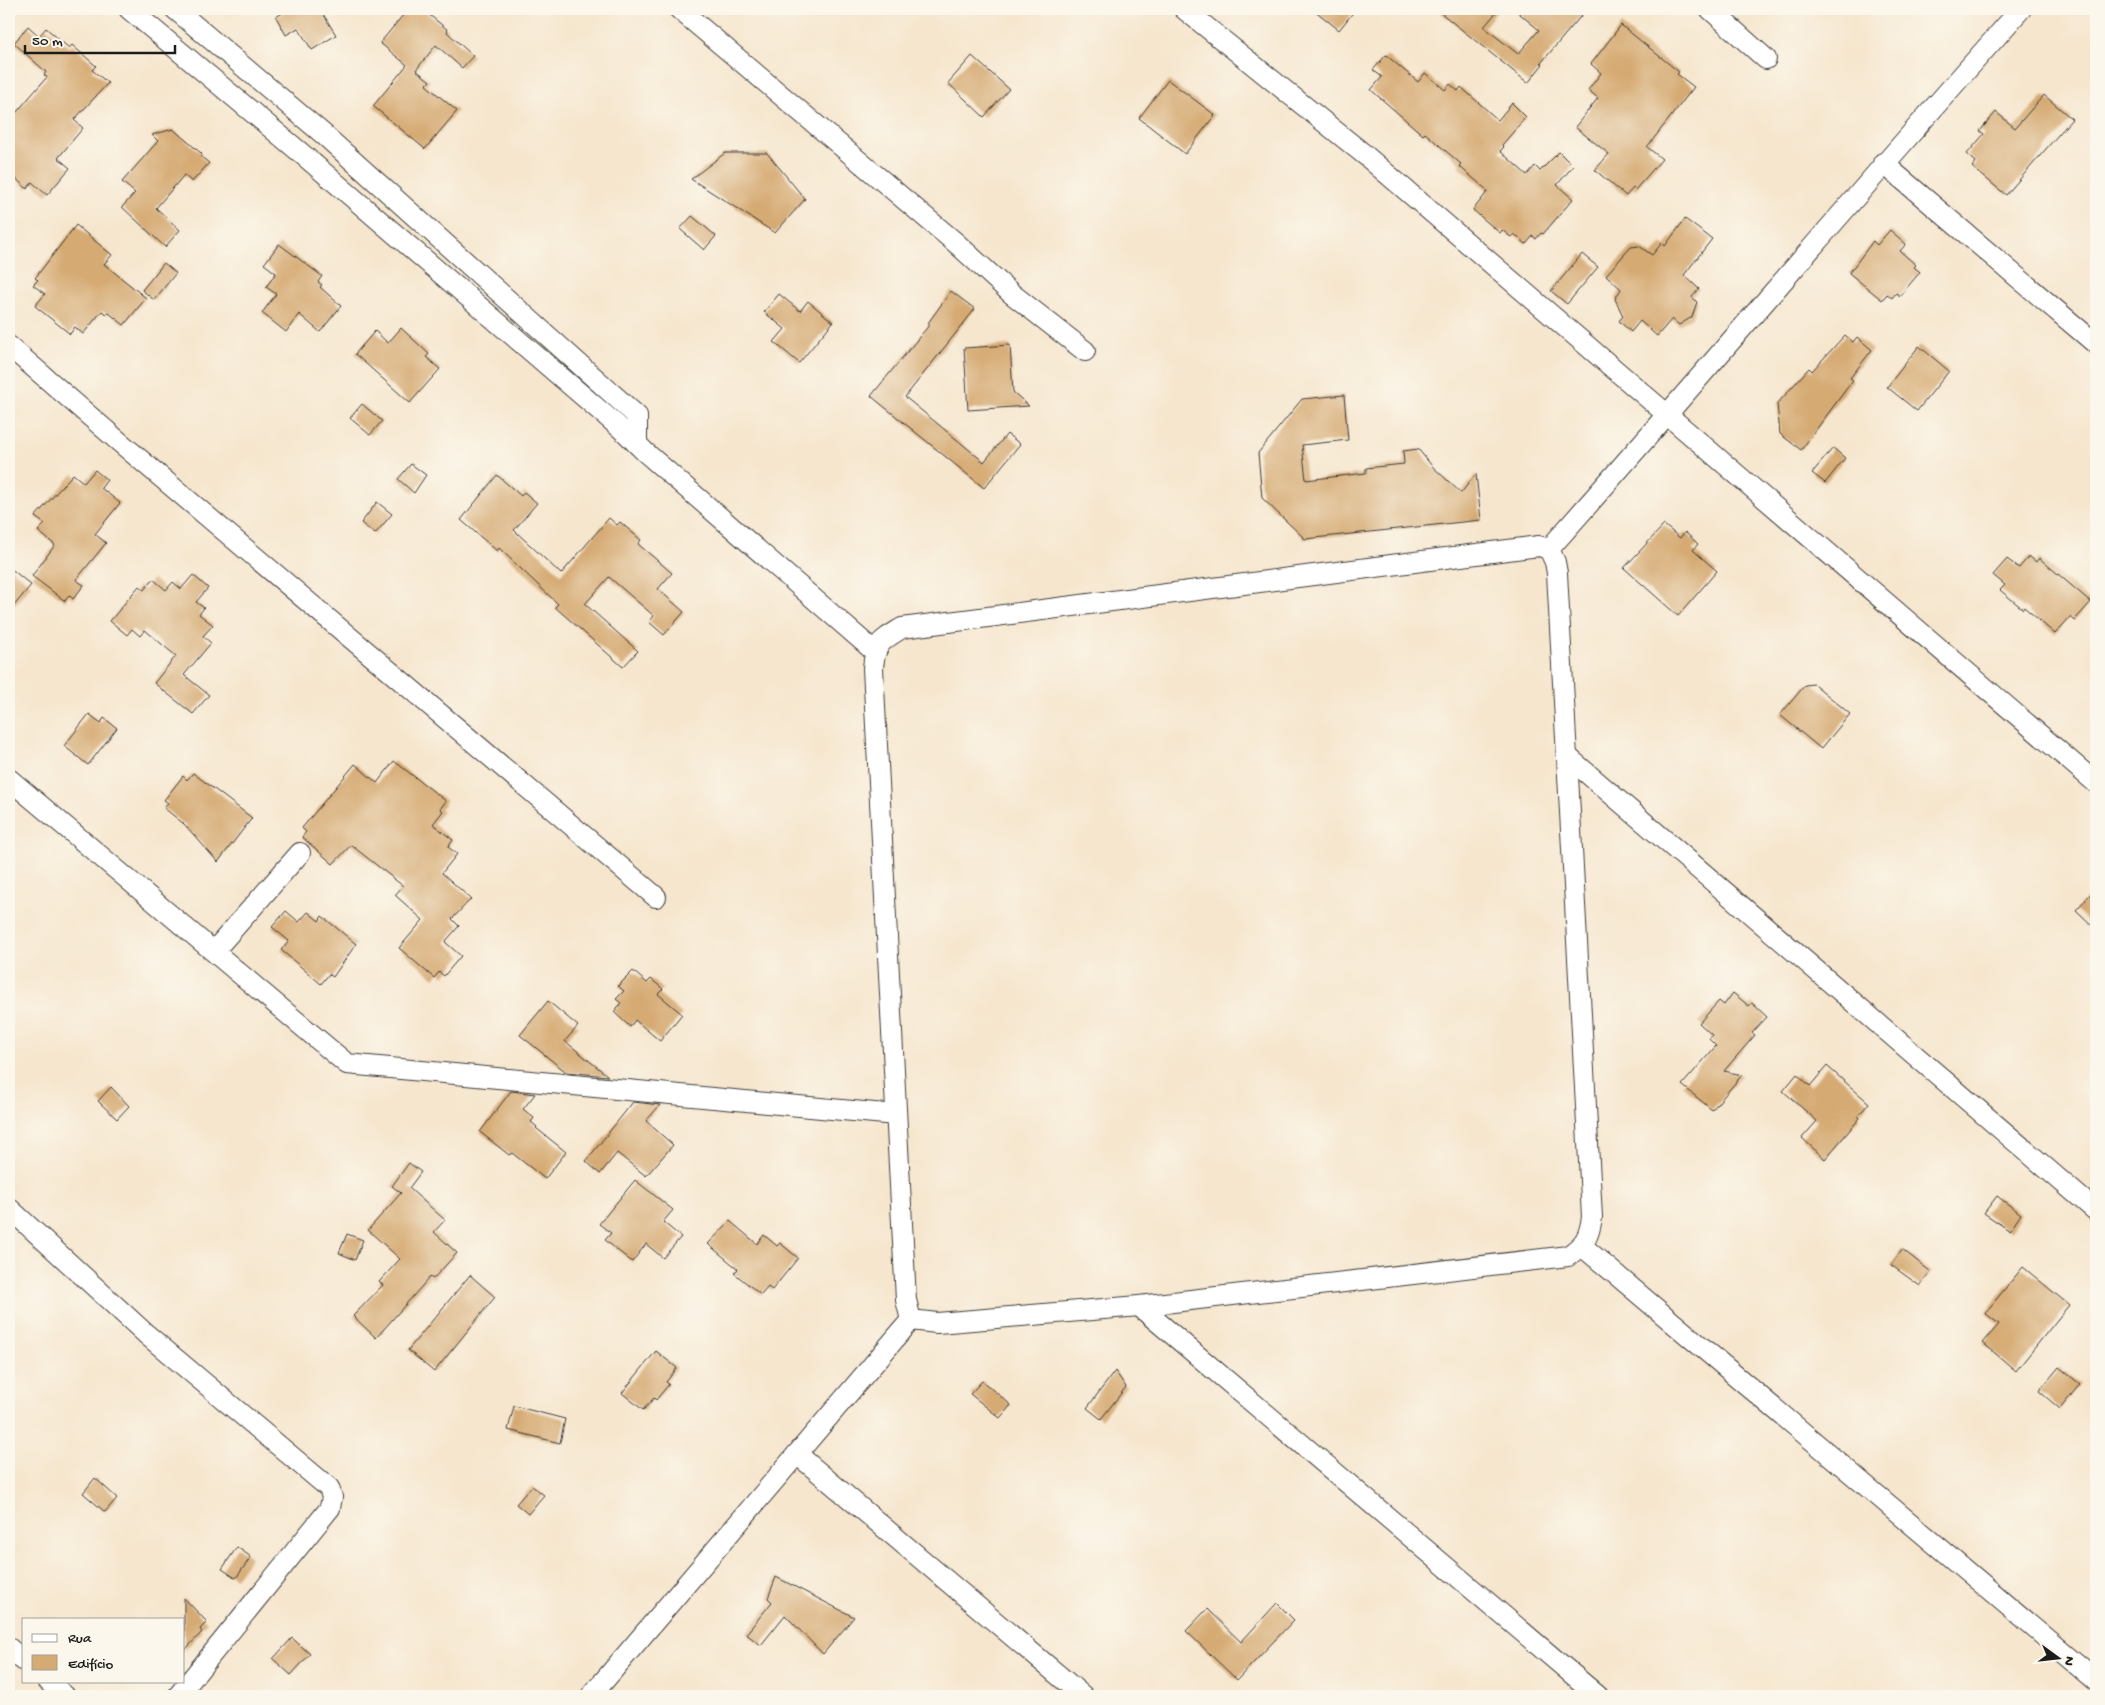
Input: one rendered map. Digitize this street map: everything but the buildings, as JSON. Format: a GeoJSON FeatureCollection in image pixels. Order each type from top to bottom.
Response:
{"type":"FeatureCollection","features":[{"type":"Feature","properties":{"kind":"street"},"geometry":{"type":"LineString","coordinates":[[129,9],[301,153],[874,651]]}},
{"type":"Feature","properties":{"kind":"street"},"geometry":{"type":"LineString","coordinates":[[175,9],[322,133],[637,416],[637,444]]}},
{"type":"Feature","properties":{"kind":"street"},"geometry":{"type":"LineString","coordinates":[[679,9],[956,242],[1012,294],[1085,351]]}},
{"type":"Feature","properties":{"kind":"street"},"geometry":{"type":"LineString","coordinates":[[1184,9],[1365,155],[2096,783]]}},
{"type":"Feature","properties":{"kind":"street"},"geometry":{"type":"LineString","coordinates":[[1710,9],[1766,60]]}},
{"type":"Feature","properties":{"kind":"street"},"geometry":{"type":"LineString","coordinates":[[1549,549],[1668,416],[1883,163],[2020,9]]}},
{"type":"Feature","properties":{"kind":"street"},"geometry":{"type":"LineString","coordinates":[[301,153],[322,133]]}},
{"type":"Feature","properties":{"kind":"street"},"geometry":{"type":"LineString","coordinates":[[1883,163],[2096,344]]}},
{"type":"Feature","properties":{"kind":"street"},"geometry":{"type":"LineString","coordinates":[[9,346],[656,897]]}},
{"type":"Feature","properties":{"kind":"street"},"geometry":{"type":"LineString","coordinates":[[1539,546],[1549,549],[1556,562],[1557,574],[1592,1217],[1590,1230],[1582,1246],[1568,1256],[1139,1306],[937,1323],[911,1320],[906,1300],[873,668],[874,651],[885,638],[902,628],[1526,547],[1539,546]]}},
{"type":"Feature","properties":{"kind":"street"},"geometry":{"type":"LineString","coordinates":[[1567,756],[2096,1211]]}},
{"type":"Feature","properties":{"kind":"street"},"geometry":{"type":"LineString","coordinates":[[9,779],[347,1064],[896,1115]]}},
{"type":"Feature","properties":{"kind":"street"},"geometry":{"type":"LineString","coordinates":[[214,951],[300,853]]}},
{"type":"Feature","properties":{"kind":"street"},"geometry":{"type":"LineString","coordinates":[[9,1208],[146,1334],[328,1488],[332,1497],[330,1508],[178,1696]]}},
{"type":"Feature","properties":{"kind":"street"},"geometry":{"type":"LineString","coordinates":[[1582,1246],[2096,1680]]}},
{"type":"Feature","properties":{"kind":"street"},"geometry":{"type":"LineString","coordinates":[[1139,1306],[1598,1696]]}},
{"type":"Feature","properties":{"kind":"street"},"geometry":{"type":"LineString","coordinates":[[591,1696],[911,1320]]}},
{"type":"Feature","properties":{"kind":"street"},"geometry":{"type":"LineString","coordinates":[[798,1454],[1083,1696]]}},
{"type":"Feature","properties":{"kind":"street"},"geometry":{"type":"LineString","coordinates":[[9,1648],[22,1658]]}},
{"type":"Feature","properties":{"kind":"street"},"geometry":{"type":"LineString","coordinates":[[49,1682],[65,1696]]}}]}
